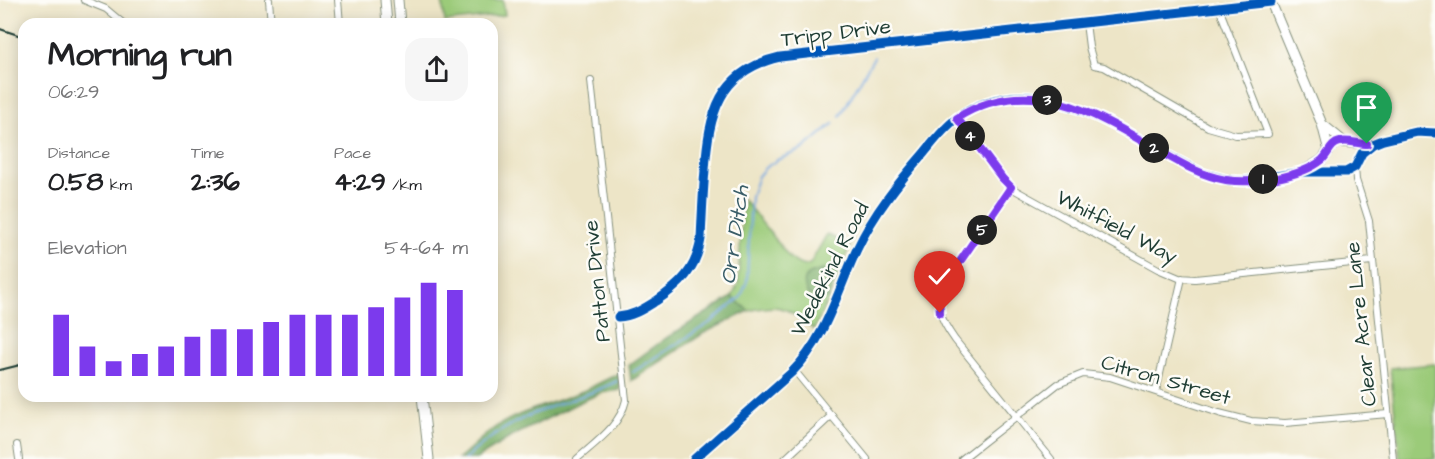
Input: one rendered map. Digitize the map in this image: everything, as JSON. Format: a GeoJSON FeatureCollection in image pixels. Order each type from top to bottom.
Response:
{"type":"FeatureCollection","features":[{"type":"Feature","properties":{"kind":"street"},"geometry":{"type":"LineString","coordinates":[[84,0],[118,18]]}},
{"type":"Feature","properties":{"kind":"street"},"geometry":{"type":"LineString","coordinates":[[269,0],[270,18]]}},
{"type":"Feature","properties":{"kind":"street"},"geometry":{"type":"LineString","coordinates":[[338,0],[340,18]]}},
{"type":"Feature","properties":{"kind":"street"},"geometry":{"type":"LineString","coordinates":[[385,0],[386,18]]}},
{"type":"Feature","properties":{"kind":"street"},"geometry":{"type":"LineString","coordinates":[[398,0],[400,18]]}},
{"type":"Feature","properties":{"kind":"street"},"geometry":{"type":"LineString","coordinates":[[1270,1],[1322,124],[1329,163],[1349,177],[1358,187]]}},
{"type":"Feature","properties":{"kind":"street","name":"Tripp Drive"},"geometry":{"type":"LineString","coordinates":[[618,317],[639,312],[676,287],[691,270],[699,250],[707,145],[713,112],[727,88],[753,67],[780,57],[1270,1]]}},
{"type":"Feature","properties":{"kind":"street"},"geometry":{"type":"LineString","coordinates":[[1086,22],[1094,65],[1104,67],[1208,127],[1236,135],[1268,134],[1219,8]]}},
{"type":"Feature","properties":{"kind":"street","name":"Patton Drive"},"geometry":{"type":"LineString","coordinates":[[578,459],[613,426],[624,410],[626,390],[591,81]]}},
{"type":"Feature","properties":{"kind":"street","name":"Wedekind Road"},"geometry":{"type":"LineString","coordinates":[[694,459],[794,370],[821,334],[857,248],[874,218],[913,166],[957,118],[976,107],[996,100],[1018,97],[1033,97],[1064,104],[1096,115],[1188,167],[1215,178],[1244,181],[1302,172],[1339,172]]}},
{"type":"Feature","properties":{"kind":"street","name":"Whitfield Way"},"geometry":{"type":"LineString","coordinates":[[957,118],[1011,187],[1158,269],[1182,278],[1195,279],[1372,261]]}},
{"type":"Feature","properties":{"kind":"street"},"geometry":{"type":"LineString","coordinates":[[1322,124],[1345,142],[1352,144],[1358,152],[1356,165]]}},
{"type":"Feature","properties":{"kind":"street"},"geometry":{"type":"LineString","coordinates":[[1339,172],[1346,172],[1356,165],[1362,153],[1372,144],[1401,134],[1435,133]]}},
{"type":"Feature","properties":{"kind":"street"},"geometry":{"type":"LineString","coordinates":[[1328,152],[1333,145],[1345,142],[1372,144]]}},
{"type":"Feature","properties":{"kind":"street","name":"Wedekind Road"},"geometry":{"type":"LineString","coordinates":[[1302,172],[1322,160],[1328,152]]}},
{"type":"Feature","properties":{"kind":"street","name":"Clear Acre Lane"},"geometry":{"type":"LineString","coordinates":[[1356,165],[1358,187],[1367,211],[1393,459]]}},
{"type":"Feature","properties":{"kind":"street"},"geometry":{"type":"LineString","coordinates":[[1011,187],[946,282],[939,298],[939,305],[947,329],[1051,459]]}},
{"type":"Feature","properties":{"kind":"street"},"geometry":{"type":"LineString","coordinates":[[1156,391],[1182,278]]}},
{"type":"Feature","properties":{"kind":"street"},"geometry":{"type":"LineString","coordinates":[[794,370],[867,459]]}},
{"type":"Feature","properties":{"kind":"street","name":"Citron Street"},"geometry":{"type":"LineString","coordinates":[[962,459],[1058,384],[1083,374],[1110,377],[1219,413],[1262,422],[1302,422],[1388,414]]}},
{"type":"Feature","properties":{"kind":"street"},"geometry":{"type":"LineString","coordinates":[[423,402],[429,459]]}},
{"type":"Feature","properties":{"kind":"street"},"geometry":{"type":"LineString","coordinates":[[785,459],[832,415]]}},
{"type":"Feature","properties":{"kind":"street"},"geometry":{"type":"LineString","coordinates":[[17,445],[19,459]]}},
{"type":"Feature","properties":{"kind":"green space"},"geometry":{"type":"Polygon","coordinates":[[[442,0],[503,0],[505,15],[444,18],[442,0]]]}},
{"type":"Feature","properties":{"kind":"green space"},"geometry":{"type":"Polygon","coordinates":[[[743,199],[790,258],[800,264],[810,264],[827,234],[850,246],[839,273],[836,271],[815,298],[829,297],[814,330],[785,309],[770,307],[749,311],[732,297],[738,284],[743,199]]]}},
{"type":"Feature","properties":{"kind":"green space"},"geometry":{"type":"Polygon","coordinates":[[[830,269],[839,273],[829,297],[821,299],[808,295],[804,282],[808,275],[830,269]]]}},
{"type":"Feature","properties":{"kind":"green space"},"geometry":{"type":"Polygon","coordinates":[[[732,297],[749,311],[704,333],[631,381],[629,365],[666,338],[732,297]]]}},
{"type":"Feature","properties":{"kind":"green space"},"geometry":{"type":"Polygon","coordinates":[[[1435,364],[1435,459],[1400,459],[1390,368],[1435,364]]]}},
{"type":"Feature","properties":{"kind":"green space"},"geometry":{"type":"Polygon","coordinates":[[[619,374],[620,390],[601,393],[578,403],[511,437],[476,459],[458,459],[490,431],[511,418],[580,392],[619,374]]]}},
{"type":"Feature","properties":{"kind":"waterway","name":"Orr Ditch"},"geometry":{"type":"LineString","coordinates":[[840,116],[874,57]]}},
{"type":"Feature","properties":{"kind":"waterway","name":"Orr Ditch"},"geometry":{"type":"LineString","coordinates":[[633,372],[711,322],[741,297],[747,281],[751,196],[758,176],[777,160],[803,149],[834,123]]}},
{"type":"Feature","properties":{"kind":"waterway","name":"Orr Ditch"},"geometry":{"type":"LineString","coordinates":[[465,459],[494,435],[514,423],[617,381]]}},
{"type":"Feature","properties":{"kind":"railway"},"geometry":{"type":"LineString","coordinates":[[0,29],[18,35]]}},
{"type":"Feature","properties":{"kind":"railway"},"geometry":{"type":"LineString","coordinates":[[0,370],[18,366]]}},
{"type":"Feature","properties":{"kind":"cycle path"},"geometry":{"type":"LineString","coordinates":[[618,317],[633,314],[656,301],[679,283],[691,268],[701,239],[707,150],[714,113],[730,84],[759,64],[780,57],[1271,2]]}},
{"type":"Feature","properties":{"kind":"cycle path"},"geometry":{"type":"LineString","coordinates":[[694,459],[803,360],[830,314],[857,249],[888,198],[947,126],[987,102],[1018,97],[1050,100],[1082,110],[1202,173],[1228,180],[1244,181],[1302,172],[1346,172],[1355,167],[1362,153],[1373,144],[1417,132],[1435,133]]}},
{"type":"Feature","properties":{"kind":"route"},"geometry":{"type":"LineString","coordinates":[[940,313],[939,298],[946,282],[1011,187],[957,118],[988,102],[1004,98],[1033,97],[1079,109],[1096,115],[1188,167],[1215,178],[1228,180],[1244,181],[1287,176],[1302,172],[1322,160],[1338,142],[1367,144]]}}]}
